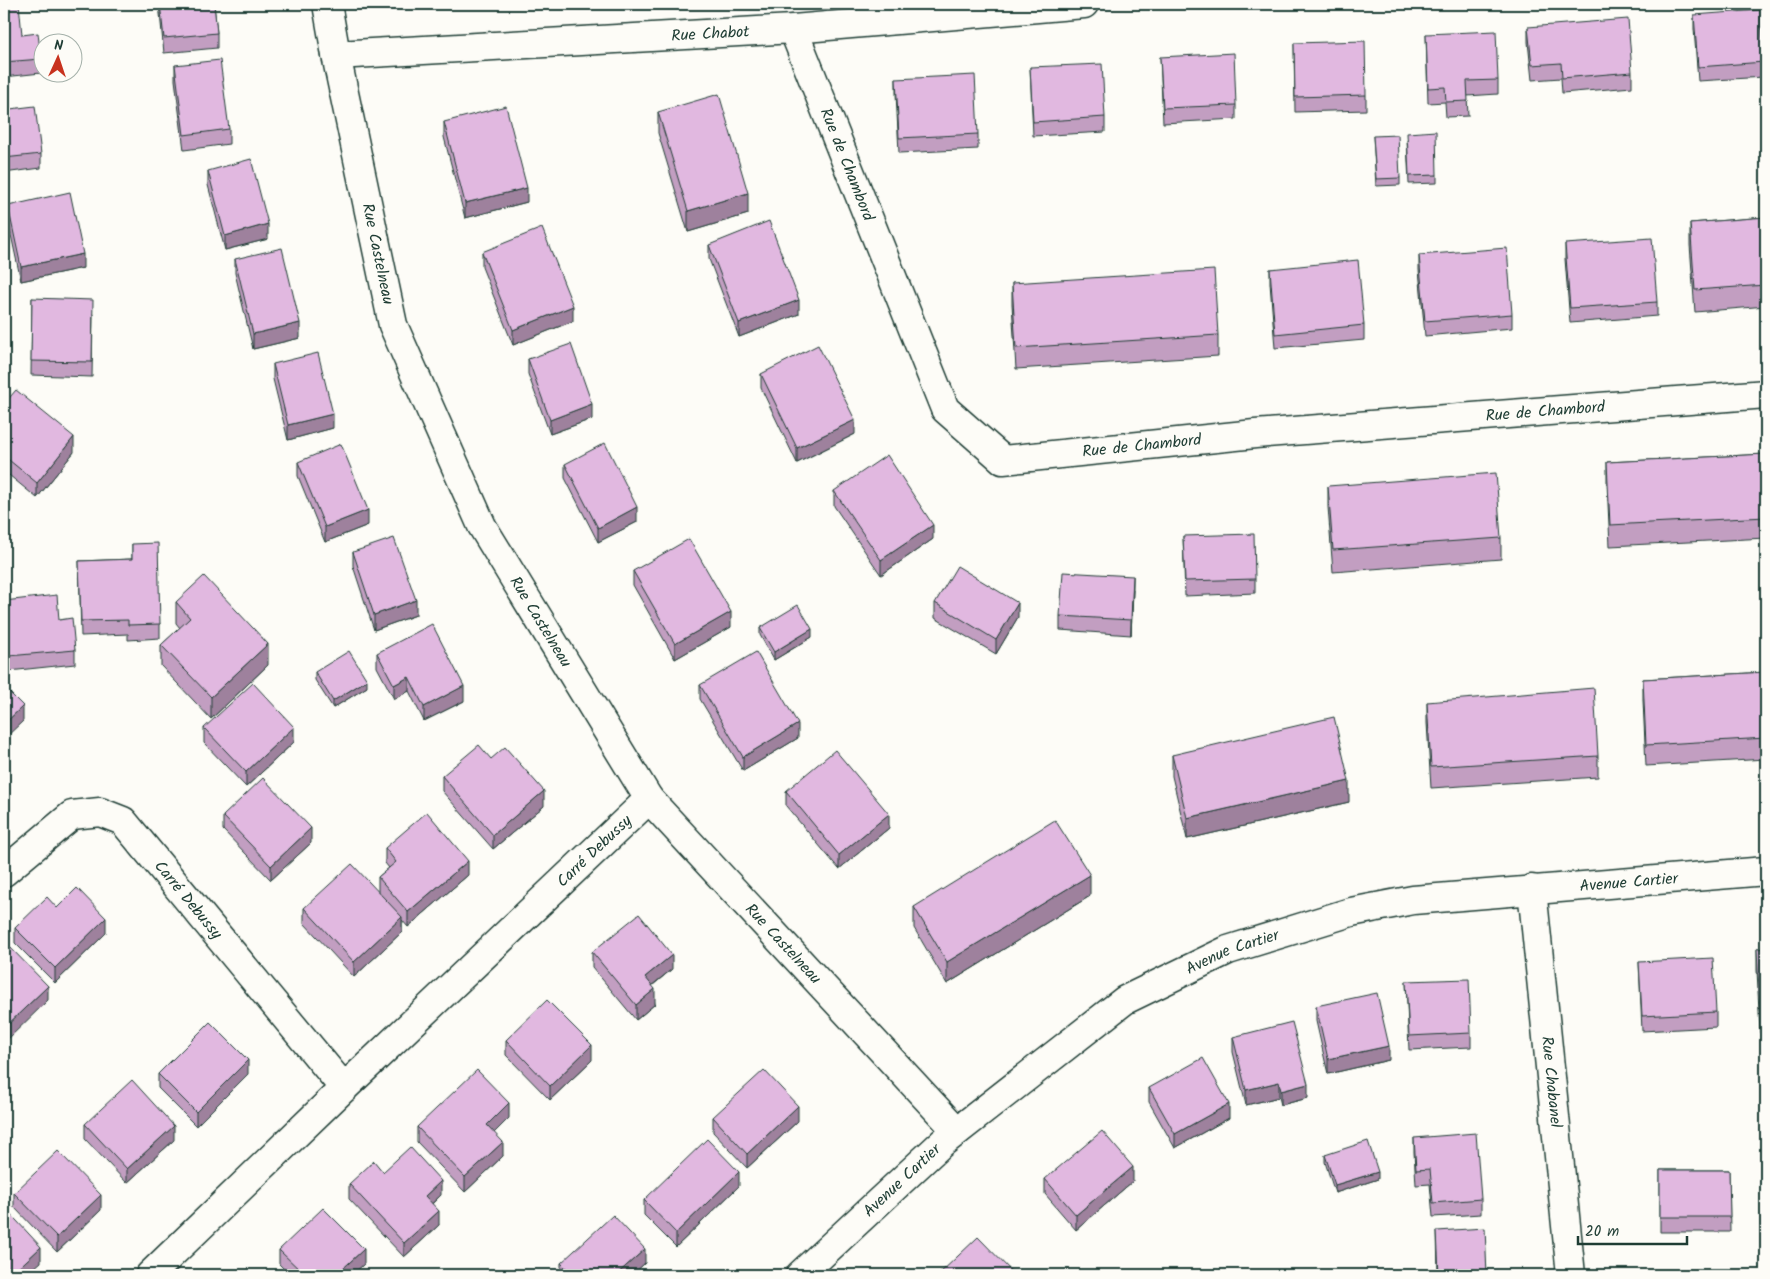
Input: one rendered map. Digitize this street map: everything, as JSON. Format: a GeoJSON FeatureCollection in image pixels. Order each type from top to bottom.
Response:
{"type":"FeatureCollection","features":[{"type":"Feature","properties":{"kind":"street","name":"Rue Castelneau"},"geometry":{"type":"LineString","coordinates":[[327,4],[393,325],[482,526],[649,799],[957,1131]]}},
{"type":"Feature","properties":{"kind":"street","name":"Rue Chabot"},"geometry":{"type":"LineString","coordinates":[[336,55],[793,30],[1084,4]]}},
{"type":"Feature","properties":{"kind":"street","name":"Rue de Chambord"},"geometry":{"type":"LineString","coordinates":[[793,30],[945,409],[1003,460],[1255,434],[1766,394]]}},
{"type":"Feature","properties":{"kind":"street","name":"Carré Debussy"},"geometry":{"type":"LineString","coordinates":[[150,1275],[649,799]]}},
{"type":"Feature","properties":{"kind":"street","name":"Carré Debussy"},"geometry":{"type":"LineString","coordinates":[[4,872],[72,815],[100,812],[122,821],[344,1088]]}},
{"type":"Feature","properties":{"kind":"street","name":"Avenue Cartier"},"geometry":{"type":"LineString","coordinates":[[800,1275],[942,1143],[1125,1000],[1228,950],[1351,912],[1413,900],[1766,871]]}},
{"type":"Feature","properties":{"kind":"street","name":"Rue Chabanel"},"geometry":{"type":"LineString","coordinates":[[1532,889],[1571,1275]]}},
{"type":"Feature","properties":{"kind":"building"},"geometry":{"type":"Polygon","coordinates":[[[4,4],[19,4],[22,35],[32,34],[32,60],[4,62],[4,4]]]}},
{"type":"Feature","properties":{"kind":"building"},"geometry":{"type":"Polygon","coordinates":[[[160,4],[214,4],[217,33],[164,38],[160,4]]]}},
{"type":"Feature","properties":{"kind":"building"},"geometry":{"type":"Polygon","coordinates":[[[1760,10],[1764,62],[1698,67],[1694,15],[1760,10]]]}},
{"type":"Feature","properties":{"kind":"building"},"geometry":{"type":"Polygon","coordinates":[[[1628,19],[1632,72],[1562,78],[1561,63],[1532,65],[1528,27],[1628,19]]]}},
{"type":"Feature","properties":{"kind":"building"},"geometry":{"type":"Polygon","coordinates":[[[1496,31],[1498,80],[1467,81],[1468,101],[1446,102],[1445,87],[1428,88],[1426,34],[1496,31]]]}},
{"type":"Feature","properties":{"kind":"building"},"geometry":{"type":"Polygon","coordinates":[[[1365,41],[1366,95],[1295,97],[1294,43],[1365,41]]]}},
{"type":"Feature","properties":{"kind":"building"},"geometry":{"type":"Polygon","coordinates":[[[1234,53],[1236,105],[1163,108],[1160,57],[1234,53]]]}},
{"type":"Feature","properties":{"kind":"building"},"geometry":{"type":"Polygon","coordinates":[[[220,60],[229,129],[184,135],[175,65],[220,60]]]}},
{"type":"Feature","properties":{"kind":"building"},"geometry":{"type":"Polygon","coordinates":[[[1102,64],[1105,117],[1033,122],[1030,67],[1102,64]]]}},
{"type":"Feature","properties":{"kind":"building"},"geometry":{"type":"Polygon","coordinates":[[[975,75],[978,134],[899,138],[896,79],[975,75]]]}},
{"type":"Feature","properties":{"kind":"building"},"geometry":{"type":"Polygon","coordinates":[[[7,87],[10,109],[35,106],[41,154],[4,158],[4,88],[7,87]]]}},
{"type":"Feature","properties":{"kind":"building"},"geometry":{"type":"Polygon","coordinates":[[[719,94],[748,193],[688,211],[658,112],[719,94]]]}},
{"type":"Feature","properties":{"kind":"building"},"geometry":{"type":"Polygon","coordinates":[[[506,106],[527,188],[465,203],[444,122],[506,106]]]}},
{"type":"Feature","properties":{"kind":"building"},"geometry":{"type":"Polygon","coordinates":[[[1436,131],[1437,175],[1409,176],[1407,133],[1436,131]]]}},
{"type":"Feature","properties":{"kind":"building"},"geometry":{"type":"Polygon","coordinates":[[[1398,135],[1400,178],[1376,179],[1373,136],[1398,135]]]}},
{"type":"Feature","properties":{"kind":"building"},"geometry":{"type":"Polygon","coordinates":[[[251,159],[268,224],[225,236],[208,171],[251,159]]]}},
{"type":"Feature","properties":{"kind":"building"},"geometry":{"type":"Polygon","coordinates":[[[70,192],[83,254],[21,267],[8,206],[70,192]]]}},
{"type":"Feature","properties":{"kind":"building"},"geometry":{"type":"Polygon","coordinates":[[[1766,217],[1766,285],[1695,290],[1690,223],[1766,217]]]}},
{"type":"Feature","properties":{"kind":"building"},"geometry":{"type":"Polygon","coordinates":[[[769,221],[799,300],[739,323],[709,245],[769,221]]]}},
{"type":"Feature","properties":{"kind":"building"},"geometry":{"type":"Polygon","coordinates":[[[542,228],[573,306],[513,330],[482,252],[542,228]]]}},
{"type":"Feature","properties":{"kind":"building"},"geometry":{"type":"Polygon","coordinates":[[[1652,238],[1657,302],[1570,308],[1565,244],[1652,238]]]}},
{"type":"Feature","properties":{"kind":"building"},"geometry":{"type":"Polygon","coordinates":[[[282,248],[300,323],[253,334],[235,259],[282,248]]]}},
{"type":"Feature","properties":{"kind":"building"},"geometry":{"type":"Polygon","coordinates":[[[1507,248],[1512,314],[1425,321],[1419,255],[1507,248]]]}},
{"type":"Feature","properties":{"kind":"building"},"geometry":{"type":"Polygon","coordinates":[[[1358,260],[1364,325],[1275,334],[1270,269],[1358,260]]]}},
{"type":"Feature","properties":{"kind":"building"},"geometry":{"type":"Polygon","coordinates":[[[1214,270],[1218,335],[1016,348],[1012,283],[1214,270]]]}},
{"type":"Feature","properties":{"kind":"building"},"geometry":{"type":"Polygon","coordinates":[[[32,298],[93,300],[92,362],[31,361],[32,298]]]}},
{"type":"Feature","properties":{"kind":"building"},"geometry":{"type":"Polygon","coordinates":[[[571,344],[592,404],[550,420],[528,359],[571,344]]]}},
{"type":"Feature","properties":{"kind":"building"},"geometry":{"type":"Polygon","coordinates":[[[818,345],[855,420],[797,448],[761,374],[818,345]]]}},
{"type":"Feature","properties":{"kind":"building"},"geometry":{"type":"Polygon","coordinates":[[[318,353],[333,414],[288,425],[273,364],[318,353]]]}},
{"type":"Feature","properties":{"kind":"building"},"geometry":{"type":"Polygon","coordinates":[[[16,390],[74,437],[37,483],[4,456],[4,404],[16,390]]]}},
{"type":"Feature","properties":{"kind":"building"},"geometry":{"type":"Polygon","coordinates":[[[605,443],[637,507],[598,528],[565,464],[605,443]]]}},
{"type":"Feature","properties":{"kind":"building"},"geometry":{"type":"Polygon","coordinates":[[[341,444],[368,510],[325,527],[298,462],[341,444]]]}},
{"type":"Feature","properties":{"kind":"building"},"geometry":{"type":"Polygon","coordinates":[[[1766,454],[1766,517],[1610,525],[1607,462],[1766,454]]]}},
{"type":"Feature","properties":{"kind":"building"},"geometry":{"type":"Polygon","coordinates":[[[887,455],[933,525],[881,560],[834,491],[887,455]]]}},
{"type":"Feature","properties":{"kind":"building"},"geometry":{"type":"Polygon","coordinates":[[[1496,473],[1501,538],[1333,550],[1328,486],[1496,473]]]}},
{"type":"Feature","properties":{"kind":"building"},"geometry":{"type":"Polygon","coordinates":[[[1254,534],[1255,579],[1185,581],[1183,536],[1254,534]]]}},
{"type":"Feature","properties":{"kind":"building"},"geometry":{"type":"Polygon","coordinates":[[[394,538],[416,600],[374,615],[353,552],[394,538]]]}},
{"type":"Feature","properties":{"kind":"building"},"geometry":{"type":"Polygon","coordinates":[[[689,539],[731,612],[675,644],[633,571],[689,539]]]}},
{"type":"Feature","properties":{"kind":"building"},"geometry":{"type":"Polygon","coordinates":[[[158,543],[160,624],[128,625],[128,620],[81,621],[79,561],[132,559],[132,544],[158,543]]]}},
{"type":"Feature","properties":{"kind":"building"},"geometry":{"type":"Polygon","coordinates":[[[957,566],[1018,603],[996,640],[935,603],[957,566]]]}},
{"type":"Feature","properties":{"kind":"building"},"geometry":{"type":"Polygon","coordinates":[[[1063,572],[1133,576],[1131,620],[1060,616],[1063,572]]]}},
{"type":"Feature","properties":{"kind":"building"},"geometry":{"type":"Polygon","coordinates":[[[204,576],[268,644],[211,697],[161,645],[190,618],[176,602],[204,576]]]}},
{"type":"Feature","properties":{"kind":"building"},"geometry":{"type":"Polygon","coordinates":[[[57,595],[59,620],[72,618],[75,650],[9,656],[4,601],[57,595]]]}},
{"type":"Feature","properties":{"kind":"building"},"geometry":{"type":"Polygon","coordinates":[[[798,605],[812,629],[774,652],[760,628],[798,605]]]}},
{"type":"Feature","properties":{"kind":"building"},"geometry":{"type":"Polygon","coordinates":[[[432,624],[464,686],[424,707],[409,677],[394,685],[377,653],[432,624]]]}},
{"type":"Feature","properties":{"kind":"building"},"geometry":{"type":"Polygon","coordinates":[[[349,651],[367,680],[333,701],[315,672],[349,651]]]}},
{"type":"Feature","properties":{"kind":"building"},"geometry":{"type":"Polygon","coordinates":[[[756,652],[798,724],[743,757],[700,685],[756,652]]]}},
{"type":"Feature","properties":{"kind":"building"},"geometry":{"type":"Polygon","coordinates":[[[1766,672],[1766,738],[1646,745],[1643,679],[1766,672]]]}},
{"type":"Feature","properties":{"kind":"building"},"geometry":{"type":"Polygon","coordinates":[[[253,683],[294,727],[246,772],[204,728],[253,683]]]}},
{"type":"Feature","properties":{"kind":"building"},"geometry":{"type":"Polygon","coordinates":[[[4,687],[23,706],[4,724],[4,687]]]}},
{"type":"Feature","properties":{"kind":"building"},"geometry":{"type":"Polygon","coordinates":[[[1594,688],[1598,756],[1431,767],[1427,702],[1594,688]]]}},
{"type":"Feature","properties":{"kind":"building"},"geometry":{"type":"Polygon","coordinates":[[[1334,717],[1349,781],[1187,818],[1172,755],[1334,717]]]}},
{"type":"Feature","properties":{"kind":"building"},"geometry":{"type":"Polygon","coordinates":[[[479,745],[491,759],[505,747],[544,791],[493,835],[442,776],[479,745]]]}},
{"type":"Feature","properties":{"kind":"building"},"geometry":{"type":"Polygon","coordinates":[[[835,750],[889,814],[839,855],[786,791],[835,750]]]}},
{"type":"Feature","properties":{"kind":"building"},"geometry":{"type":"Polygon","coordinates":[[[263,778],[311,828],[271,866],[223,816],[263,778]]]}},
{"type":"Feature","properties":{"kind":"building"},"geometry":{"type":"Polygon","coordinates":[[[427,812],[468,861],[408,912],[378,877],[396,862],[385,848],[427,812]]]}},
{"type":"Feature","properties":{"kind":"building"},"geometry":{"type":"Polygon","coordinates":[[[1055,820],[1090,875],[947,962],[914,907],[1055,820]]]}},
{"type":"Feature","properties":{"kind":"building"},"geometry":{"type":"Polygon","coordinates":[[[352,864],[402,917],[354,962],[304,908],[352,864]]]}},
{"type":"Feature","properties":{"kind":"building"},"geometry":{"type":"Polygon","coordinates":[[[77,888],[106,918],[55,968],[15,928],[47,897],[57,908],[77,888]]]}},
{"type":"Feature","properties":{"kind":"building"},"geometry":{"type":"Polygon","coordinates":[[[639,914],[672,955],[645,977],[655,989],[636,1005],[592,952],[639,914]]]}},
{"type":"Feature","properties":{"kind":"building"},"geometry":{"type":"Polygon","coordinates":[[[4,941],[48,986],[4,1028],[4,941]]]}},
{"type":"Feature","properties":{"kind":"building"},"geometry":{"type":"Polygon","coordinates":[[[1766,948],[1766,1012],[1760,1012],[1757,949],[1766,948]]]}},
{"type":"Feature","properties":{"kind":"building"},"geometry":{"type":"Polygon","coordinates":[[[1713,958],[1716,1012],[1642,1016],[1639,962],[1713,958]]]}},
{"type":"Feature","properties":{"kind":"building"},"geometry":{"type":"Polygon","coordinates":[[[1469,979],[1471,1033],[1409,1036],[1406,981],[1469,979]]]}},
{"type":"Feature","properties":{"kind":"building"},"geometry":{"type":"Polygon","coordinates":[[[1377,993],[1389,1046],[1328,1059],[1316,1006],[1377,993]]]}},
{"type":"Feature","properties":{"kind":"building"},"geometry":{"type":"Polygon","coordinates":[[[547,1000],[592,1045],[550,1086],[506,1040],[547,1000]]]}},
{"type":"Feature","properties":{"kind":"building"},"geometry":{"type":"Polygon","coordinates":[[[210,1022],[248,1060],[196,1112],[158,1074],[210,1022]]]}},
{"type":"Feature","properties":{"kind":"building"},"geometry":{"type":"Polygon","coordinates":[[[1292,1022],[1308,1084],[1281,1091],[1279,1082],[1246,1090],[1233,1037],[1292,1022]]]}},
{"type":"Feature","properties":{"kind":"building"},"geometry":{"type":"Polygon","coordinates":[[[1203,1058],[1229,1104],[1175,1134],[1149,1088],[1203,1058]]]}},
{"type":"Feature","properties":{"kind":"building"},"geometry":{"type":"Polygon","coordinates":[[[477,1070],[509,1103],[487,1125],[503,1142],[465,1177],[417,1127],[477,1070]]]}},
{"type":"Feature","properties":{"kind":"building"},"geometry":{"type":"Polygon","coordinates":[[[764,1070],[798,1106],[747,1154],[713,1117],[764,1070]]]}},
{"type":"Feature","properties":{"kind":"building"},"geometry":{"type":"Polygon","coordinates":[[[132,1080],[174,1126],[127,1169],[85,1124],[132,1080]]]}},
{"type":"Feature","properties":{"kind":"building"},"geometry":{"type":"Polygon","coordinates":[[[1102,1131],[1133,1167],[1076,1215],[1045,1179],[1102,1131]]]}},
{"type":"Feature","properties":{"kind":"building"},"geometry":{"type":"Polygon","coordinates":[[[1476,1133],[1481,1199],[1433,1203],[1430,1169],[1416,1170],[1414,1138],[1476,1133]]]}},
{"type":"Feature","properties":{"kind":"building"},"geometry":{"type":"Polygon","coordinates":[[[707,1139],[739,1172],[676,1233],[644,1200],[707,1139]]]}},
{"type":"Feature","properties":{"kind":"building"},"geometry":{"type":"Polygon","coordinates":[[[1368,1141],[1378,1172],[1335,1185],[1325,1155],[1368,1141]]]}},
{"type":"Feature","properties":{"kind":"building"},"geometry":{"type":"Polygon","coordinates":[[[410,1147],[441,1181],[425,1196],[439,1211],[404,1243],[349,1184],[374,1161],[383,1172],[410,1147]]]}},
{"type":"Feature","properties":{"kind":"building"},"geometry":{"type":"Polygon","coordinates":[[[58,1151],[101,1195],[57,1237],[14,1193],[58,1151]]]}},
{"type":"Feature","properties":{"kind":"building"},"geometry":{"type":"Polygon","coordinates":[[[1660,1170],[1729,1170],[1730,1217],[1660,1217],[1660,1170]]]}},
{"type":"Feature","properties":{"kind":"building"},"geometry":{"type":"Polygon","coordinates":[[[4,1207],[41,1247],[11,1275],[4,1275],[4,1207]]]}},
{"type":"Feature","properties":{"kind":"building"},"geometry":{"type":"Polygon","coordinates":[[[323,1208],[364,1249],[336,1275],[305,1275],[279,1250],[323,1208]]]}},
{"type":"Feature","properties":{"kind":"building"},"geometry":{"type":"Polygon","coordinates":[[[613,1215],[645,1249],[616,1275],[573,1275],[561,1263],[613,1215]]]}},
{"type":"Feature","properties":{"kind":"building"},"geometry":{"type":"Polygon","coordinates":[[[1485,1228],[1487,1275],[1439,1275],[1437,1231],[1485,1228]]]}},
{"type":"Feature","properties":{"kind":"building"},"geometry":{"type":"Polygon","coordinates":[[[978,1237],[1015,1275],[938,1275],[978,1237]]]}}]}
